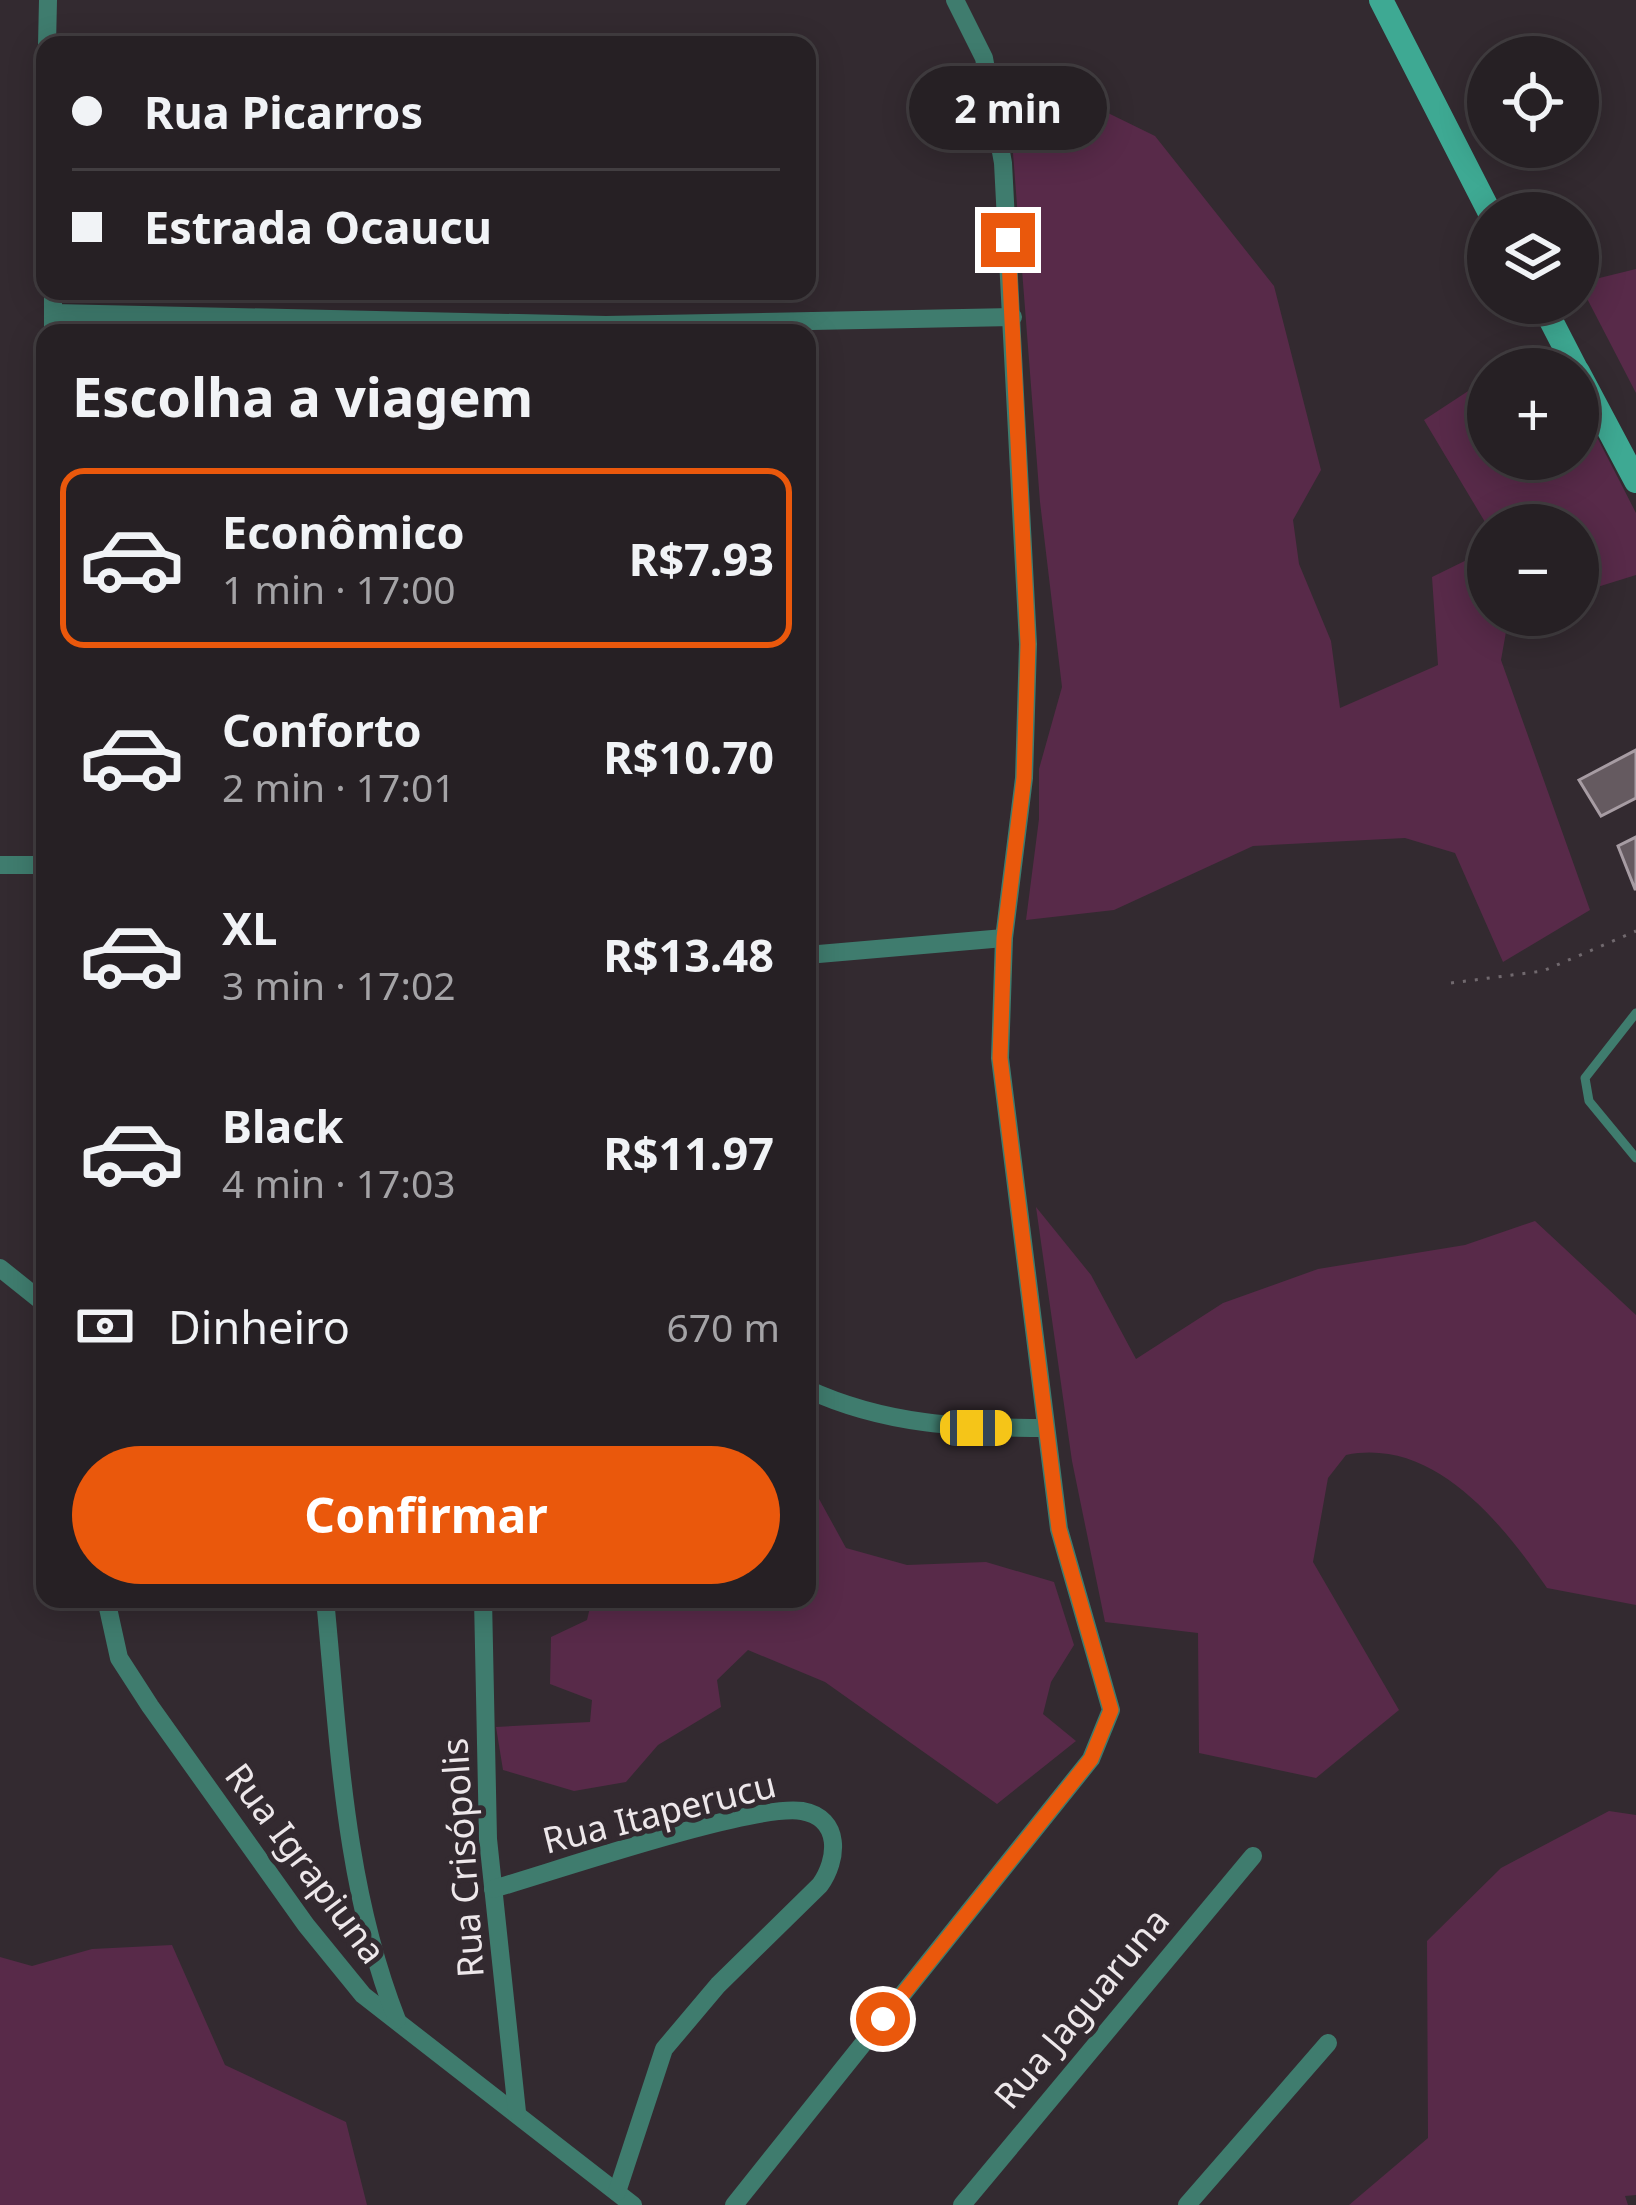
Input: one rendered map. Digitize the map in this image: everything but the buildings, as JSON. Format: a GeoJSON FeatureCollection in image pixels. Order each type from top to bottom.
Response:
{"type":"FeatureCollection","features":[{"type":"Feature","properties":{"kind":"main road"},"geometry":{"type":"LineString","coordinates":[[1382,0],[1479,192]]}},
{"type":"Feature","properties":{"kind":"main road"},"geometry":{"type":"LineString","coordinates":[[1599,411],[1636,481]]}},
{"type":"Feature","properties":{"kind":"street"},"geometry":{"type":"LineString","coordinates":[[47,36],[48,0]]}},
{"type":"Feature","properties":{"kind":"street"},"geometry":{"type":"LineString","coordinates":[[734,2205],[1091,1759],[1111,1710],[1059,1529],[1000,1058],[1004,938],[1024,778],[1028,667],[1004,163],[984,58],[955,0]]}},
{"type":"Feature","properties":{"kind":"street"},"geometry":{"type":"LineString","coordinates":[[776,324],[1013,317]]}},
{"type":"Feature","properties":{"kind":"street"},"geometry":{"type":"LineString","coordinates":[[53,323],[145,324]]}},
{"type":"Feature","properties":{"kind":"street"},"geometry":{"type":"LineString","coordinates":[[0,865],[36,865]]}},
{"type":"Feature","properties":{"kind":"street"},"geometry":{"type":"LineString","coordinates":[[816,954],[1004,938]]}},
{"type":"Feature","properties":{"kind":"street"},"geometry":{"type":"LineString","coordinates":[[0,1268],[36,1298]]}},
{"type":"Feature","properties":{"kind":"street"},"geometry":{"type":"LineString","coordinates":[[816,1393],[850,1408],[911,1424],[1046,1428]]}},
{"type":"Feature","properties":{"kind":"street","name":"Rua Igrapiuna"},"geometry":{"type":"LineString","coordinates":[[108,1608],[119,1658],[150,1706],[305,1925],[363,1995],[633,2205]]}},
{"type":"Feature","properties":{"kind":"street"},"geometry":{"type":"LineString","coordinates":[[326,1608],[356,1895],[370,1954],[399,2025]]}},
{"type":"Feature","properties":{"kind":"street","name":"Rua Crisópolis"},"geometry":{"type":"LineString","coordinates":[[483,1608],[493,1889],[517,2112]]}},
{"type":"Feature","properties":{"kind":"street","name":"Rua Itaperucu"},"geometry":{"type":"LineString","coordinates":[[493,1889],[747,1817],[802,1811],[820,1818],[832,1834],[832,1867],[820,1885],[718,1984],[664,2049],[616,2192]]}},
{"type":"Feature","properties":{"kind":"street","name":"Rua Jaguaruna"},"geometry":{"type":"LineString","coordinates":[[962,2205],[1252,1856]]}},
{"type":"Feature","properties":{"kind":"street"},"geometry":{"type":"LineString","coordinates":[[1187,2205],[1328,2043]]}},
{"type":"Feature","properties":{"kind":"lane"},"geometry":{"type":"LineString","coordinates":[[1636,1013],[1585,1078],[1589,1101],[1636,1159]]}},
{"type":"Feature","properties":{"kind":"path"},"geometry":{"type":"LineString","coordinates":[[1450,982],[1543,971],[1636,931]]}},
{"type":"Feature","properties":{"kind":"shaded area"},"geometry":{"type":"Polygon","coordinates":[[[1006,63],[1155,136],[1274,286],[1321,470],[1293,520],[1299,564],[1331,641],[1340,708],[1438,665],[1432,577],[1467,560],[1467,636],[1505,636],[1501,660],[1590,910],[1503,962],[1455,853],[1405,838],[1253,846],[1114,910],[1026,920],[1039,819],[1039,769],[1062,687],[1040,502],[1006,63]]]}},
{"type":"Feature","properties":{"kind":"shaded area"},"geometry":{"type":"Polygon","coordinates":[[[1636,269],[1636,393],[1599,322],[1599,278],[1636,269]]]}},
{"type":"Feature","properties":{"kind":"shaded area"},"geometry":{"type":"Polygon","coordinates":[[[1467,392],[1467,480],[1599,480],[1599,441],[1636,513],[1636,575],[1599,586],[1599,504],[1474,504],[1424,420],[1467,392]]]}},
{"type":"Feature","properties":{"kind":"shaded area"},"geometry":{"type":"Polygon","coordinates":[[[1036,1207],[1091,1275],[1136,1359],[1223,1303],[1318,1269],[1465,1245],[1535,1221],[1636,1315],[1636,1605],[1547,1588],[1487,1513],[1436,1472],[1408,1459],[1378,1453],[1346,1455],[1328,1478],[1313,1562],[1399,1710],[1316,1778],[1199,1753],[1198,1633],[1105,1622],[1072,1461],[1036,1207]]]}},
{"type":"Feature","properties":{"kind":"shaded area"},"geometry":{"type":"Polygon","coordinates":[[[816,1493],[846,1548],[907,1565],[986,1562],[1054,1582],[1074,1645],[1051,1682],[1043,1714],[1076,1741],[997,1804],[825,1682],[748,1650],[717,1680],[721,1707],[658,1745],[626,1782],[574,1791],[503,1770],[496,1727],[590,1722],[592,1700],[550,1684],[551,1637],[587,1620],[590,1608],[816,1608],[816,1493]]]}},
{"type":"Feature","properties":{"kind":"shaded area"},"geometry":{"type":"Polygon","coordinates":[[[1609,1811],[1636,1815],[1636,2195],[1625,2196],[1628,2205],[1349,2205],[1428,2138],[1427,1941],[1501,1868],[1609,1811]]]}},
{"type":"Feature","properties":{"kind":"shaded area"},"geometry":{"type":"Polygon","coordinates":[[[172,1945],[225,2065],[346,2122],[367,2205],[0,2205],[0,1957],[32,1966],[92,1949],[172,1945]]]}},
{"type":"Feature","properties":{"kind":"route"},"geometry":{"type":"LineString","coordinates":[[883,2019],[1091,1759],[1111,1710],[1059,1529],[1012,1189],[1000,1058],[1004,938],[1024,778],[1028,644],[1008,240]]}}]}
